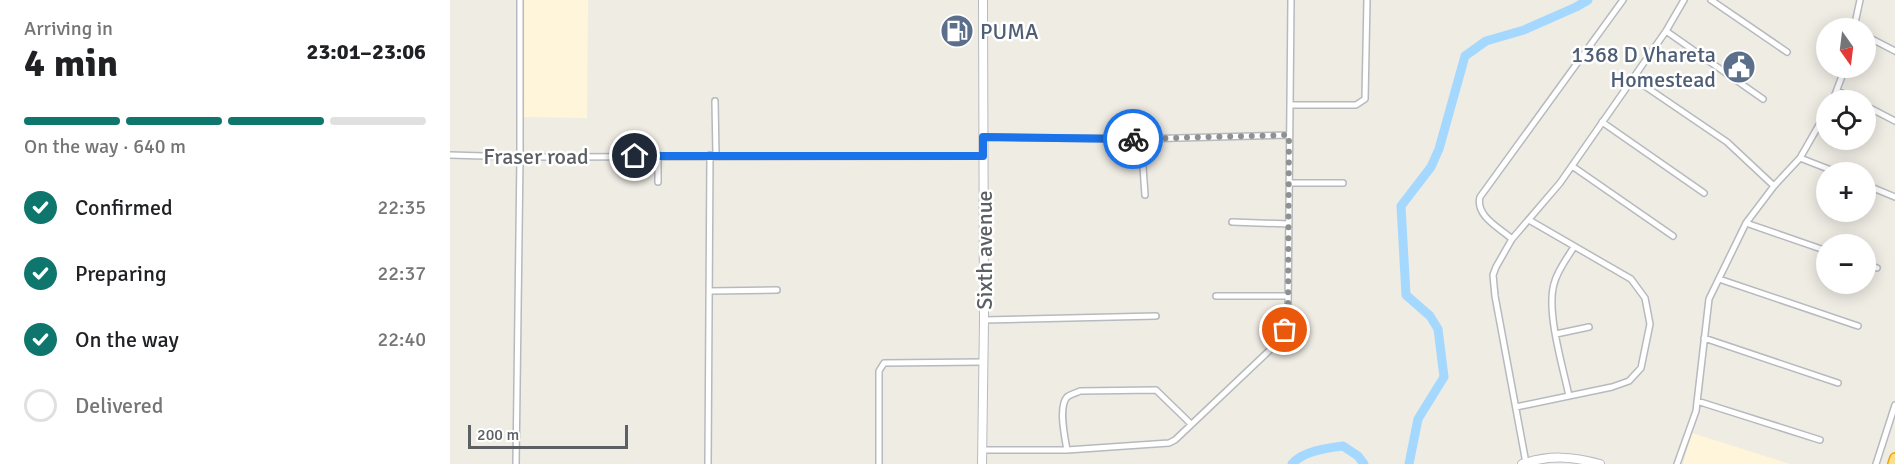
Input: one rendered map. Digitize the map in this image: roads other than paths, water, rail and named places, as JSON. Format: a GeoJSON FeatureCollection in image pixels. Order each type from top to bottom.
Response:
{"type":"FeatureCollection","features":[{"type":"Feature","properties":{"kind":"highway"},"geometry":{"type":"LineString","coordinates":[[1893,464],[1895,458]]}},
{"type":"Feature","properties":{"kind":"street"},"geometry":{"type":"LineString","coordinates":[[516,464],[520,0]]}},
{"type":"Feature","properties":{"kind":"street","name":"Sixth avenue"},"geometry":{"type":"LineString","coordinates":[[982,464],[983,0]]}},
{"type":"Feature","properties":{"kind":"street"},"geometry":{"type":"LineString","coordinates":[[981,450],[1067,450],[1166,444],[1175,440],[1273,347],[1288,322],[1291,0]]}},
{"type":"Feature","properties":{"kind":"street"},"geometry":{"type":"LineString","coordinates":[[1290,105],[1356,105],[1365,99],[1367,0]]}},
{"type":"Feature","properties":{"kind":"street"},"geometry":{"type":"LineString","coordinates":[[1512,238],[1483,214],[1479,206],[1479,197],[1623,0]]}},
{"type":"Feature","properties":{"kind":"street"},"geometry":{"type":"LineString","coordinates":[[1600,464],[1560,457],[1524,463],[1493,286],[1496,267],[1512,238],[1551,195],[1572,166],[1666,31],[1684,0]]}},
{"type":"Feature","properties":{"kind":"street"},"geometry":{"type":"LineString","coordinates":[[1711,0],[1787,52]]}},
{"type":"Feature","properties":{"kind":"street"},"geometry":{"type":"LineString","coordinates":[[1856,18],[1860,0]]}},
{"type":"Feature","properties":{"kind":"street"},"geometry":{"type":"LineString","coordinates":[[1666,31],[1763,99]]}},
{"type":"Feature","properties":{"kind":"street"},"geometry":{"type":"LineString","coordinates":[[1876,41],[1895,51]]}},
{"type":"Feature","properties":{"kind":"street"},"geometry":{"type":"LineString","coordinates":[[1633,78],[1727,142],[1774,186]]}},
{"type":"Feature","properties":{"kind":"street"},"geometry":{"type":"LineString","coordinates":[[708,464],[715,102]]}},
{"type":"Feature","properties":{"kind":"street"},"geometry":{"type":"LineString","coordinates":[[1876,111],[1895,120]]}},
{"type":"Feature","properties":{"kind":"street"},"geometry":{"type":"LineString","coordinates":[[1602,122],[1704,193]]}},
{"type":"Feature","properties":{"kind":"street"},"geometry":{"type":"LineString","coordinates":[[1677,464],[1696,411],[1707,307],[1746,223],[1774,186],[1800,158],[1816,130]]}},
{"type":"Feature","properties":{"kind":"street"},"geometry":{"type":"LineString","coordinates":[[983,137],[1141,139],[1289,135]]}},
{"type":"Feature","properties":{"kind":"street"},"geometry":{"type":"LineString","coordinates":[[1141,139],[1144,195]]}},
{"type":"Feature","properties":{"kind":"street","name":"Fraser road"},"geometry":{"type":"LineString","coordinates":[[450,155],[520,157],[983,156]]}},
{"type":"Feature","properties":{"kind":"street"},"geometry":{"type":"LineString","coordinates":[[658,155],[658,182]]}},
{"type":"Feature","properties":{"kind":"street"},"geometry":{"type":"LineString","coordinates":[[1800,158],[1816,164]]}},
{"type":"Feature","properties":{"kind":"street"},"geometry":{"type":"LineString","coordinates":[[1572,166],[1673,236]]}},
{"type":"Feature","properties":{"kind":"street"},"geometry":{"type":"LineString","coordinates":[[1289,183],[1343,183]]}},
{"type":"Feature","properties":{"kind":"street"},"geometry":{"type":"LineString","coordinates":[[1876,189],[1895,197]]}},
{"type":"Feature","properties":{"kind":"street"},"geometry":{"type":"LineString","coordinates":[[1516,407],[1621,385],[1636,376],[1645,356],[1650,324],[1645,298],[1631,279],[1529,220]]}},
{"type":"Feature","properties":{"kind":"street"},"geometry":{"type":"LineString","coordinates":[[1232,222],[1289,224]]}},
{"type":"Feature","properties":{"kind":"street"},"geometry":{"type":"LineString","coordinates":[[1746,223],[1816,247]]}},
{"type":"Feature","properties":{"kind":"street"},"geometry":{"type":"LineString","coordinates":[[1569,396],[1552,306],[1553,286],[1574,246]]}},
{"type":"Feature","properties":{"kind":"street"},"geometry":{"type":"LineString","coordinates":[[1719,279],[1858,326]]}},
{"type":"Feature","properties":{"kind":"street"},"geometry":{"type":"LineString","coordinates":[[710,291],[777,290]]}},
{"type":"Feature","properties":{"kind":"street"},"geometry":{"type":"LineString","coordinates":[[1216,296],[1288,296]]}},
{"type":"Feature","properties":{"kind":"street"},"geometry":{"type":"LineString","coordinates":[[984,320],[1156,316]]}},
{"type":"Feature","properties":{"kind":"street"},"geometry":{"type":"LineString","coordinates":[[1556,334],[1588,327]]}},
{"type":"Feature","properties":{"kind":"street"},"geometry":{"type":"LineString","coordinates":[[1704,338],[1838,382]]}},
{"type":"Feature","properties":{"kind":"street"},"geometry":{"type":"LineString","coordinates":[[879,464],[879,371],[882,365],[887,362],[983,362]]}},
{"type":"Feature","properties":{"kind":"street"},"geometry":{"type":"LineString","coordinates":[[1067,450],[1063,426],[1065,400],[1080,391],[1156,390],[1191,424]]}},
{"type":"Feature","properties":{"kind":"street"},"geometry":{"type":"LineString","coordinates":[[1697,401],[1820,441]]}},
{"type":"Feature","properties":{"kind":"street"},"geometry":{"type":"LineString","coordinates":[[1876,464],[1895,405]]}},
{"type":"Feature","properties":{"kind":"waterway"},"geometry":{"type":"LineString","coordinates":[[1409,464],[1418,419],[1444,377],[1438,329],[1430,316],[1406,295],[1401,206],[1431,167],[1439,149],[1465,56],[1486,41],[1524,30],[1588,0]]}},
{"type":"Feature","properties":{"kind":"waterway"},"geometry":{"type":"LineString","coordinates":[[1292,464],[1309,453],[1343,446],[1358,456],[1364,464]]}},
{"type":"Feature","properties":{"kind":"place","name":"PUMA"},"geometry":{"type":"Point","coordinates":[957,31]}},
{"type":"Feature","properties":{"kind":"place","name":"1368 D Vhareta Homestead"},"geometry":{"type":"Point","coordinates":[1739,67]}}]}
